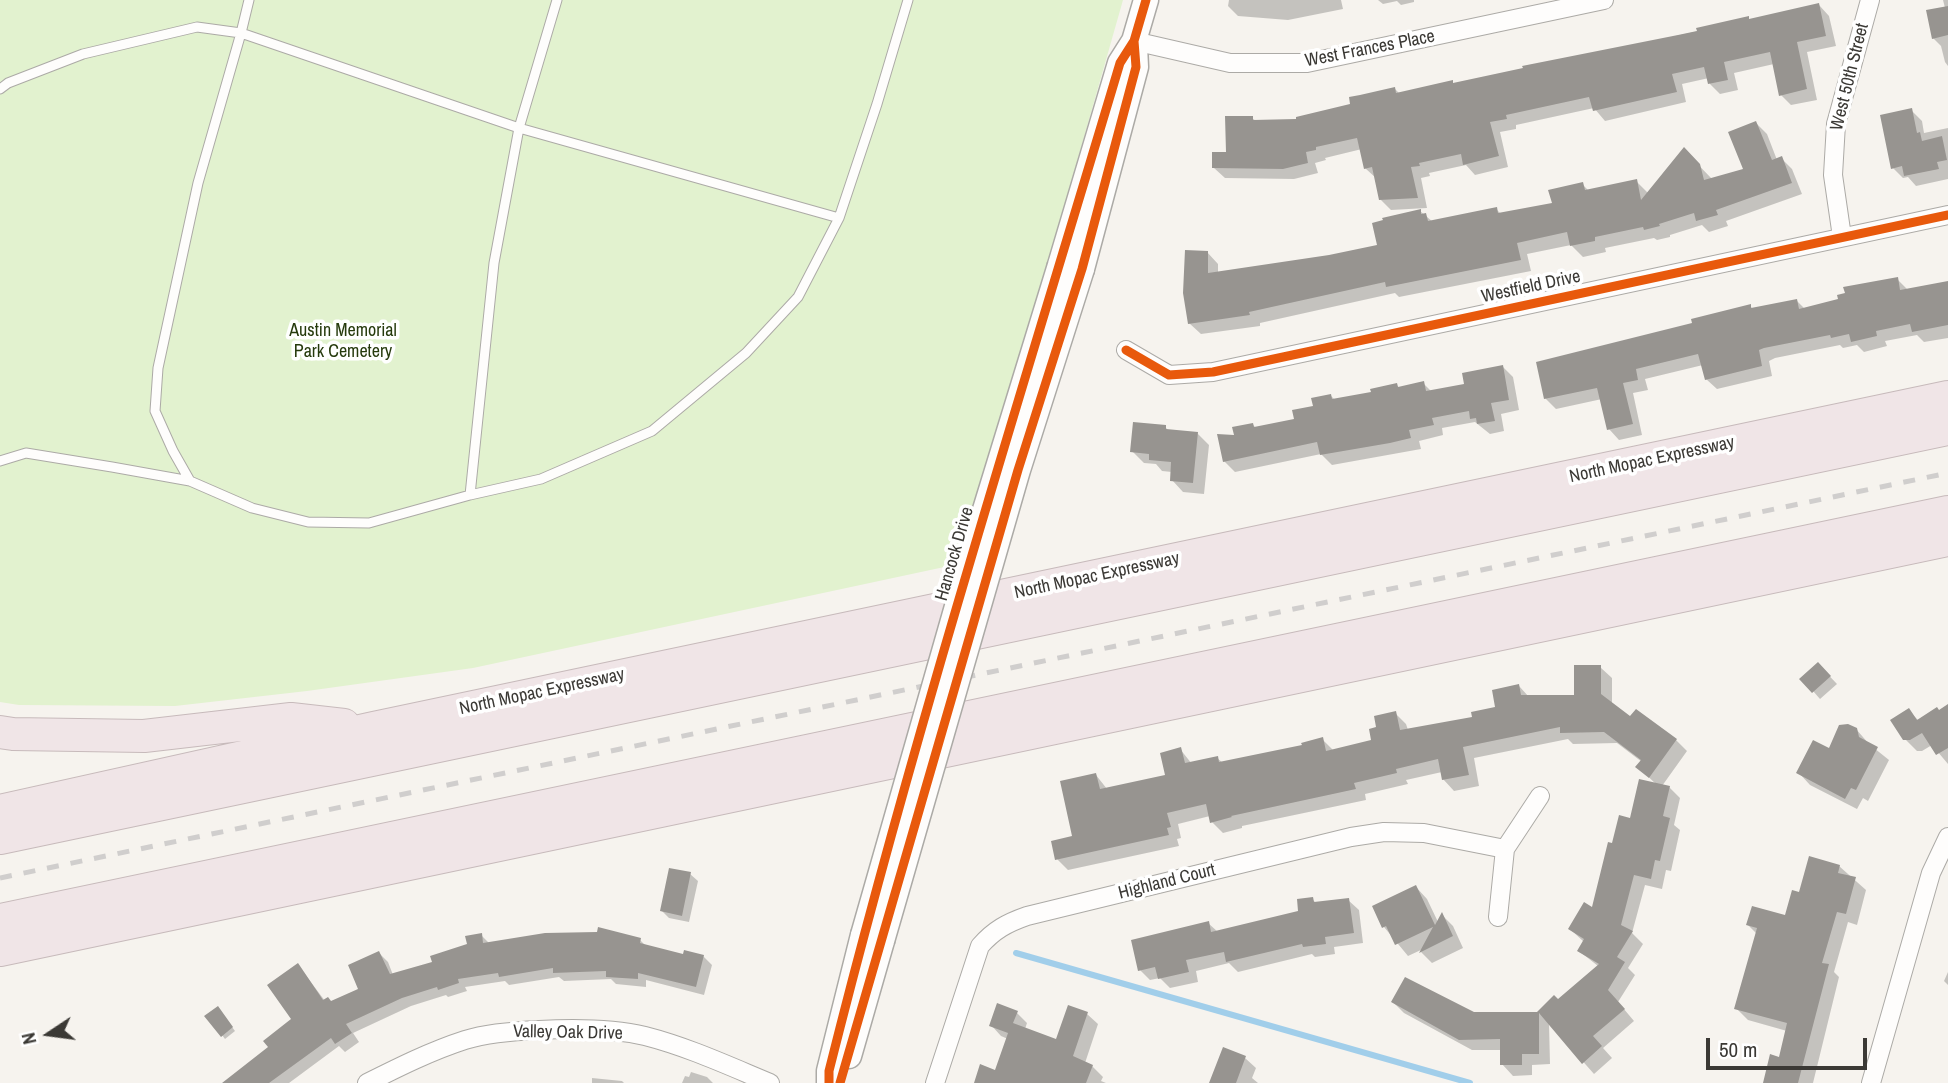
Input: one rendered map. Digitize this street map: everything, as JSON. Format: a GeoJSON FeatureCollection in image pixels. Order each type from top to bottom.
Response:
{"type":"FeatureCollection","features":[{"type":"Feature","properties":{"kind":"highway","name":"North Mopac Expressway"},"geometry":{"type":"LineString","coordinates":[[0,811],[55,813],[373,727],[1948,397]]}},
{"type":"Feature","properties":{"kind":"highway"},"geometry":{"type":"LineString","coordinates":[[0,838],[55,813],[1948,429]]}},
{"type":"Feature","properties":{"kind":"highway"},"geometry":{"type":"LineString","coordinates":[[0,920],[1948,512]]}},
{"type":"Feature","properties":{"kind":"highway"},"geometry":{"type":"LineString","coordinates":[[0,950],[1948,540]]}},
{"type":"Feature","properties":{"kind":"highway"},"geometry":{"type":"LineString","coordinates":[[0,732],[144,736],[291,719],[373,727]]}},
{"type":"Feature","properties":{"kind":"highway"},"geometry":{"type":"LineString","coordinates":[[0,965],[87,933]]}},
{"type":"Feature","properties":{"kind":"street","name":"Hancock Drive"},"geometry":{"type":"LineString","coordinates":[[840,1083],[873,938],[976,539],[1071,267],[1120,64],[1134,41],[1146,0]]}},
{"type":"Feature","properties":{"kind":"street","name":"West Frances Place"},"geometry":{"type":"LineString","coordinates":[[1134,41],[1230,63],[1307,63],[1604,0]]}},
{"type":"Feature","properties":{"kind":"street","name":"West 50th Street"},"geometry":{"type":"LineString","coordinates":[[1842,237],[1833,175],[1836,124],[1870,0]]}},
{"type":"Feature","properties":{"kind":"street","name":"Westfield Drive"},"geometry":{"type":"LineString","coordinates":[[1126,350],[1169,375],[1213,372],[1948,215]]}},
{"type":"Feature","properties":{"kind":"street"},"geometry":{"type":"LineString","coordinates":[[1498,917],[1505,849],[1540,796]]}},
{"type":"Feature","properties":{"kind":"street","name":"Highland Court"},"geometry":{"type":"LineString","coordinates":[[935,1083],[979,946],[993,931],[1006,924],[1027,916],[1337,840],[1373,834],[1424,833],[1505,849]]}},
{"type":"Feature","properties":{"kind":"street"},"geometry":{"type":"LineString","coordinates":[[1871,1083],[1931,873],[1948,837]]}},
{"type":"Feature","properties":{"kind":"street","name":"Hancock Drive"},"geometry":{"type":"LineString","coordinates":[[829,1083],[829,1071],[873,938]]}},
{"type":"Feature","properties":{"kind":"street","name":"Valley Oak Drive"},"geometry":{"type":"LineString","coordinates":[[367,1083],[414,1059],[467,1039],[511,1031],[554,1029],[606,1030],[645,1036],[701,1054],[770,1083]]}},
{"type":"Feature","properties":{"kind":"lane"},"geometry":{"type":"LineString","coordinates":[[190,481],[155,411],[159,368],[198,183],[249,0]]}},
{"type":"Feature","properties":{"kind":"lane"},"geometry":{"type":"LineString","coordinates":[[470,495],[495,262],[519,128],[557,0]]}},
{"type":"Feature","properties":{"kind":"lane"},"geometry":{"type":"LineString","coordinates":[[0,461],[26,453],[190,481],[252,508],[308,522],[369,523],[541,479],[652,431],[746,353],[798,297],[839,218],[908,0]]}},
{"type":"Feature","properties":{"kind":"lane"},"geometry":{"type":"LineString","coordinates":[[0,89],[8,83],[83,54],[197,27],[241,33],[519,128],[839,218]]}},
{"type":"Feature","properties":{"kind":"green space","name":"Austin Memorial Park Cemetery"},"geometry":{"type":"Polygon","coordinates":[[[0,0],[1123,0],[963,563],[473,668],[175,706],[19,705],[0,702],[0,0]]]}},
{"type":"Feature","properties":{"kind":"building"},"geometry":{"type":"Polygon","coordinates":[[[1819,3],[1826,36],[1797,42],[1807,89],[1779,96],[1770,52],[1724,62],[1728,80],[1708,84],[1704,67],[1672,74],[1677,92],[1593,111],[1589,97],[1506,115],[1507,119],[1490,122],[1499,156],[1463,165],[1461,154],[1411,167],[1418,198],[1379,200],[1372,167],[1364,169],[1357,138],[1316,147],[1316,150],[1306,152],[1308,163],[1283,169],[1212,168],[1212,152],[1226,152],[1225,116],[1253,116],[1253,120],[1296,119],[1350,104],[1349,97],[1395,87],[1396,93],[1453,80],[1453,83],[1523,68],[1522,66],[1697,31],[1696,28],[1749,16],[1749,19],[1819,3]]]}},
{"type":"Feature","properties":{"kind":"building"},"geometry":{"type":"Polygon","coordinates":[[[1948,6],[1948,35],[1932,39],[1926,10],[1948,6]]]}},
{"type":"Feature","properties":{"kind":"building"},"geometry":{"type":"Polygon","coordinates":[[[1912,108],[1917,133],[1920,132],[1922,141],[1942,136],[1947,160],[1937,162],[1939,169],[1904,176],[1902,166],[1891,169],[1880,115],[1912,108]]]}},
{"type":"Feature","properties":{"kind":"building"},"geometry":{"type":"Polygon","coordinates":[[[1756,121],[1772,160],[1782,156],[1792,183],[1716,210],[1718,215],[1696,221],[1694,213],[1659,224],[1660,226],[1595,237],[1595,241],[1570,246],[1567,232],[1517,243],[1521,260],[1386,287],[1385,282],[1249,312],[1250,315],[1188,324],[1183,293],[1185,250],[1208,251],[1208,273],[1377,245],[1372,223],[1421,209],[1421,214],[1426,213],[1428,221],[1497,207],[1498,213],[1552,203],[1548,190],[1583,182],[1585,190],[1637,179],[1641,200],[1684,147],[1700,164],[1704,180],[1743,169],[1728,132],[1756,121]]]}},
{"type":"Feature","properties":{"kind":"building"},"geometry":{"type":"Polygon","coordinates":[[[1898,277],[1900,290],[1948,281],[1948,325],[1912,332],[1910,324],[1876,331],[1877,336],[1851,342],[1849,334],[1831,338],[1830,335],[1764,348],[1759,350],[1762,366],[1705,380],[1698,354],[1636,369],[1638,380],[1623,383],[1633,424],[1607,430],[1597,388],[1544,399],[1536,362],[1692,323],[1691,319],[1751,304],[1751,308],[1797,299],[1799,309],[1838,299],[1837,295],[1845,293],[1843,287],[1898,277]]]}},
{"type":"Feature","properties":{"kind":"building"},"geometry":{"type":"Polygon","coordinates":[[[1503,365],[1509,400],[1491,403],[1495,421],[1477,424],[1476,418],[1470,419],[1469,411],[1432,418],[1434,425],[1409,430],[1411,438],[1390,443],[1320,455],[1317,442],[1223,462],[1217,434],[1234,435],[1232,427],[1253,423],[1254,427],[1294,419],[1292,410],[1313,406],[1311,398],[1331,394],[1332,399],[1371,392],[1370,389],[1397,383],[1398,387],[1424,381],[1426,391],[1464,384],[1462,373],[1503,365]]]}},
{"type":"Feature","properties":{"kind":"building"},"geometry":{"type":"Polygon","coordinates":[[[1133,422],[1198,432],[1193,483],[1170,481],[1171,462],[1149,460],[1149,454],[1130,452],[1133,422]]]}},
{"type":"Feature","properties":{"kind":"building"},"geometry":{"type":"Polygon","coordinates":[[[1818,662],[1831,676],[1812,693],[1799,679],[1818,662]]]}},
{"type":"Feature","properties":{"kind":"building"},"geometry":{"type":"Polygon","coordinates":[[[1574,665],[1601,665],[1601,694],[1630,716],[1636,709],[1677,739],[1649,778],[1635,767],[1641,760],[1604,732],[1560,733],[1560,727],[1463,747],[1469,775],[1442,780],[1438,759],[1396,769],[1397,773],[1354,783],[1356,789],[1210,823],[1206,804],[1167,813],[1171,827],[1167,828],[1169,835],[1055,860],[1051,841],[1072,836],[1060,781],[1096,773],[1100,789],[1165,775],[1160,753],[1181,747],[1185,763],[1218,756],[1219,762],[1302,745],[1301,743],[1323,737],[1326,751],[1371,740],[1369,729],[1376,727],[1374,716],[1396,711],[1400,730],[1472,717],[1471,712],[1495,707],[1492,690],[1519,684],[1521,695],[1574,695],[1574,665]]]}},
{"type":"Feature","properties":{"kind":"building"},"geometry":{"type":"Polygon","coordinates":[[[1948,704],[1948,748],[1936,755],[1922,733],[1910,740],[1903,740],[1890,720],[1909,708],[1917,720],[1937,707],[1939,710],[1948,704]]]}},
{"type":"Feature","properties":{"kind":"building"},"geometry":{"type":"Polygon","coordinates":[[[1848,724],[1857,728],[1859,737],[1878,747],[1856,790],[1851,788],[1845,799],[1796,773],[1813,740],[1829,748],[1839,725],[1848,724]]]}},
{"type":"Feature","properties":{"kind":"building"},"geometry":{"type":"Polygon","coordinates":[[[1639,779],[1670,786],[1663,816],[1670,818],[1660,861],[1655,860],[1651,879],[1634,875],[1621,925],[1633,931],[1617,957],[1625,962],[1608,990],[1625,1009],[1593,1036],[1602,1046],[1582,1064],[1539,1013],[1539,1054],[1522,1054],[1522,1065],[1500,1065],[1500,1039],[1459,1040],[1391,1002],[1405,977],[1474,1012],[1537,1012],[1554,995],[1558,999],[1599,964],[1577,951],[1584,939],[1568,929],[1584,902],[1592,907],[1608,842],[1612,843],[1619,815],[1630,818],[1639,779]]]}},
{"type":"Feature","properties":{"kind":"building"},"geometry":{"type":"Polygon","coordinates":[[[1809,856],[1840,865],[1838,873],[1856,877],[1846,914],[1837,912],[1822,963],[1829,964],[1798,1083],[1763,1083],[1770,1054],[1779,1057],[1787,1023],[1734,1009],[1757,928],[1746,925],[1752,906],[1785,915],[1792,890],[1799,892],[1809,856]]]}},
{"type":"Feature","properties":{"kind":"building"},"geometry":{"type":"Polygon","coordinates":[[[669,868],[691,872],[682,916],[660,911],[669,868]]]}},
{"type":"Feature","properties":{"kind":"building"},"geometry":{"type":"Polygon","coordinates":[[[1416,885],[1435,925],[1442,912],[1453,936],[1419,953],[1433,927],[1395,945],[1386,926],[1382,928],[1372,906],[1416,885]]]}},
{"type":"Feature","properties":{"kind":"building"},"geometry":{"type":"Polygon","coordinates":[[[1313,897],[1314,902],[1349,898],[1354,933],[1325,937],[1326,944],[1303,947],[1302,944],[1226,962],[1224,952],[1186,960],[1189,972],[1158,979],[1155,967],[1138,971],[1131,940],[1209,921],[1211,932],[1298,911],[1297,899],[1313,897]]]}},
{"type":"Feature","properties":{"kind":"building"},"geometry":{"type":"Polygon","coordinates":[[[598,927],[641,938],[640,943],[683,954],[684,950],[704,955],[696,987],[638,973],[638,979],[606,977],[606,971],[553,973],[553,968],[499,977],[498,973],[458,979],[459,983],[402,998],[346,1024],[352,1033],[335,1044],[331,1038],[269,1083],[222,1083],[268,1047],[263,1041],[291,1019],[267,985],[298,963],[323,1000],[328,997],[331,1001],[358,989],[348,965],[379,951],[390,974],[432,962],[430,956],[467,944],[465,936],[482,933],[483,943],[545,933],[597,932],[598,927]]]}},
{"type":"Feature","properties":{"kind":"building"},"geometry":{"type":"Polygon","coordinates":[[[997,1003],[1018,1011],[1013,1023],[1056,1039],[1068,1005],[1088,1012],[1073,1056],[1093,1065],[1086,1083],[974,1083],[980,1064],[995,1070],[1008,1033],[989,1026],[997,1003]]]}},
{"type":"Feature","properties":{"kind":"building"},"geometry":{"type":"Polygon","coordinates":[[[218,1006],[233,1027],[221,1037],[204,1016],[218,1006]]]}},
{"type":"Feature","properties":{"kind":"building"},"geometry":{"type":"Polygon","coordinates":[[[1223,1047],[1246,1056],[1236,1083],[1209,1083],[1223,1047]]]}},
{"type":"Feature","properties":{"kind":"waterway"},"geometry":{"type":"LineString","coordinates":[[1016,953],[1470,1083]]}},
{"type":"Feature","properties":{"kind":"railway"},"geometry":{"type":"LineString","coordinates":[[0,878],[1948,473]]}},
{"type":"Feature","properties":{"kind":"cycle path"},"geometry":{"type":"LineString","coordinates":[[829,1083],[829,1071],[862,944],[932,691],[1120,63],[1134,41],[1146,0]]}},
{"type":"Feature","properties":{"kind":"cycle path"},"geometry":{"type":"LineString","coordinates":[[840,1083],[1018,470],[1082,269],[1136,67],[1134,41]]}},
{"type":"Feature","properties":{"kind":"cycle path"},"geometry":{"type":"LineString","coordinates":[[1126,350],[1169,375],[1213,372],[1948,215]]}}]}
